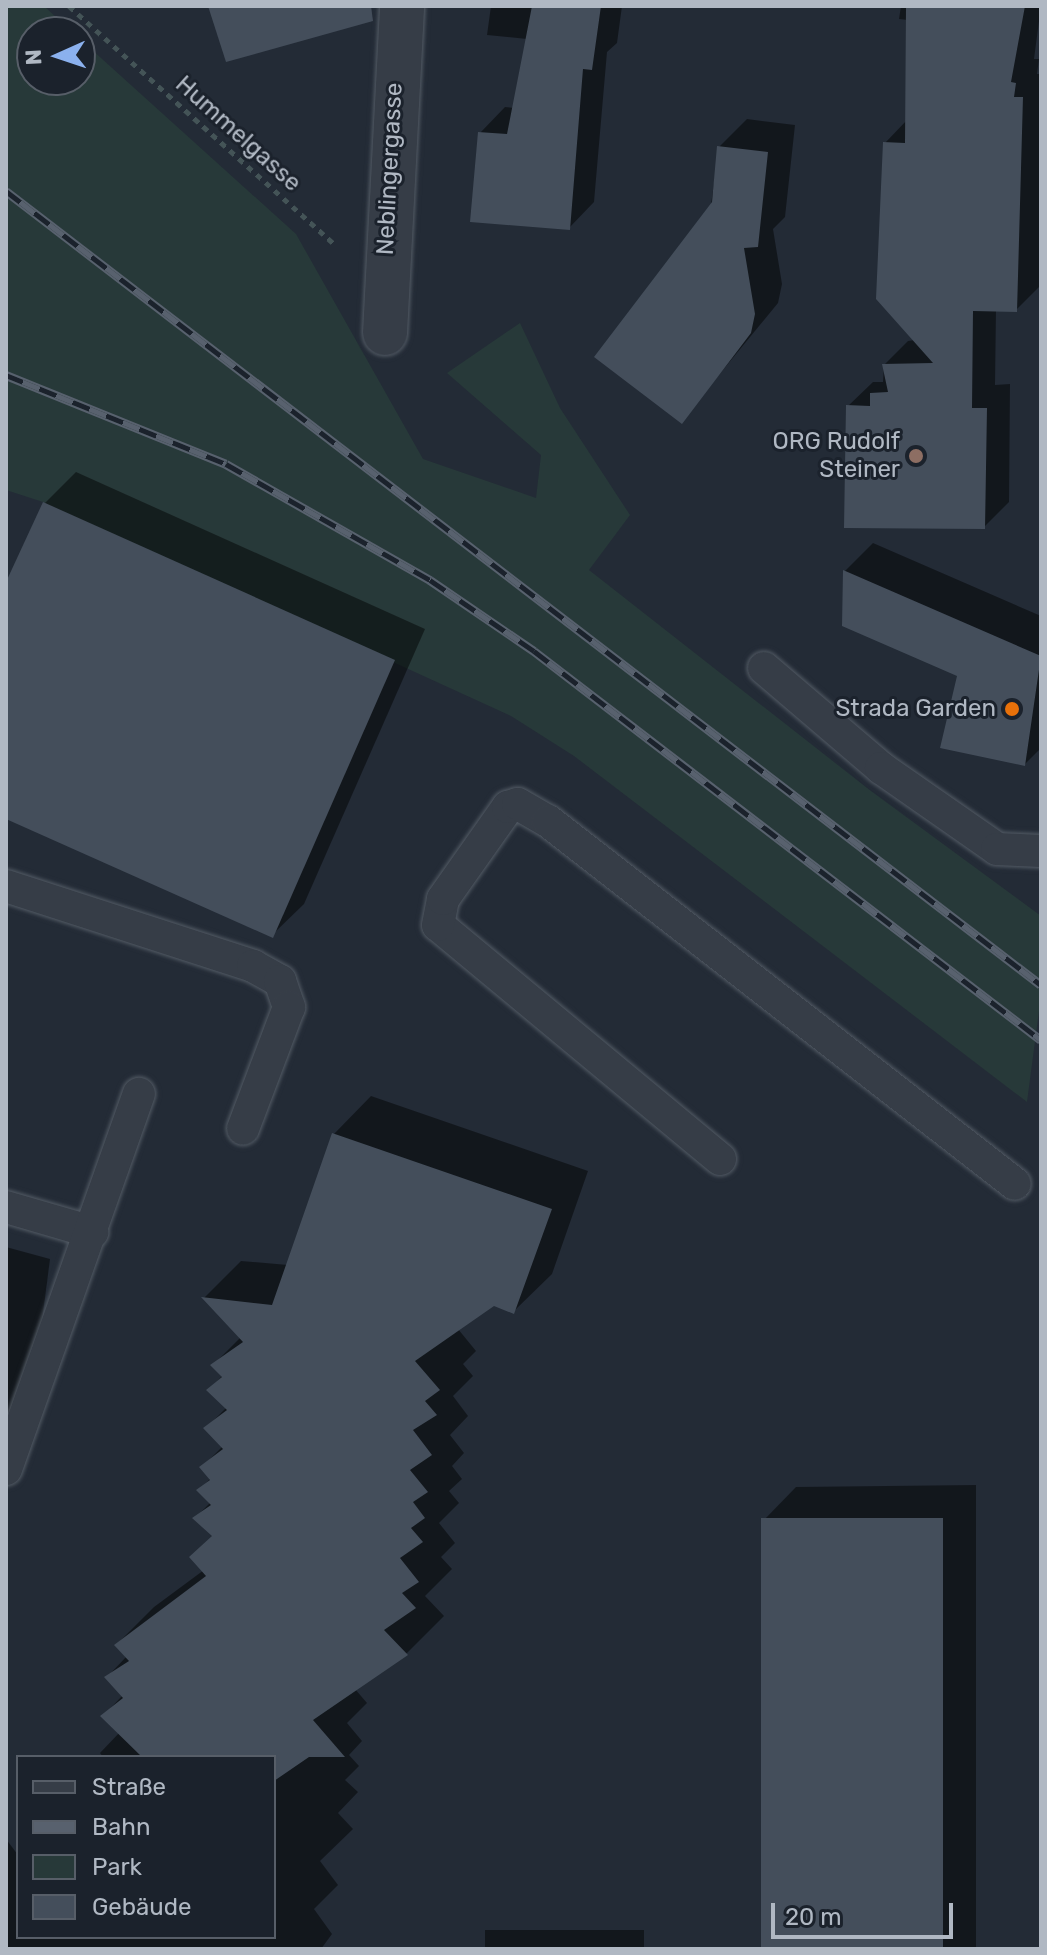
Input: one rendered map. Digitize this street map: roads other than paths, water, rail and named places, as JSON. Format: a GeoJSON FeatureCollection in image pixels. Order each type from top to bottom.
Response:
{"type":"FeatureCollection","features":[{"type":"Feature","properties":{"kind":"street","name":"Neblingergasse"},"geometry":{"type":"LineString","coordinates":[[385,333],[383,289],[402,6]]}},
{"type":"Feature","properties":{"kind":"lane"},"geometry":{"type":"LineString","coordinates":[[764,668],[881,768],[997,849],[1041,851]]}},
{"type":"Feature","properties":{"kind":"lane"},"geometry":{"type":"LineString","coordinates":[[720,1159],[438,925],[443,899],[508,807],[518,804],[548,821],[1015,1184]]}},
{"type":"Feature","properties":{"kind":"lane"},"geometry":{"type":"LineString","coordinates":[[6,886],[253,966],[280,981],[289,1007],[243,1129]]}},
{"type":"Feature","properties":{"kind":"lane"},"geometry":{"type":"LineString","coordinates":[[6,1469],[139,1094]]}},
{"type":"Feature","properties":{"kind":"lane"},"geometry":{"type":"LineString","coordinates":[[6,1207],[92,1232]]}},
{"type":"Feature","properties":{"kind":"railway"},"geometry":{"type":"LineString","coordinates":[[6,191],[1041,985]]}},
{"type":"Feature","properties":{"kind":"railway"},"geometry":{"type":"LineString","coordinates":[[6,375],[226,464],[430,580],[534,651],[1041,1040]]}},
{"type":"Feature","properties":{"kind":"place","name":"ORG Rudolf Steiner"},"geometry":{"type":"Point","coordinates":[916,456]}},
{"type":"Feature","properties":{"kind":"place","name":"Strada Garden"},"geometry":{"type":"Point","coordinates":[1012,709]}}]}
